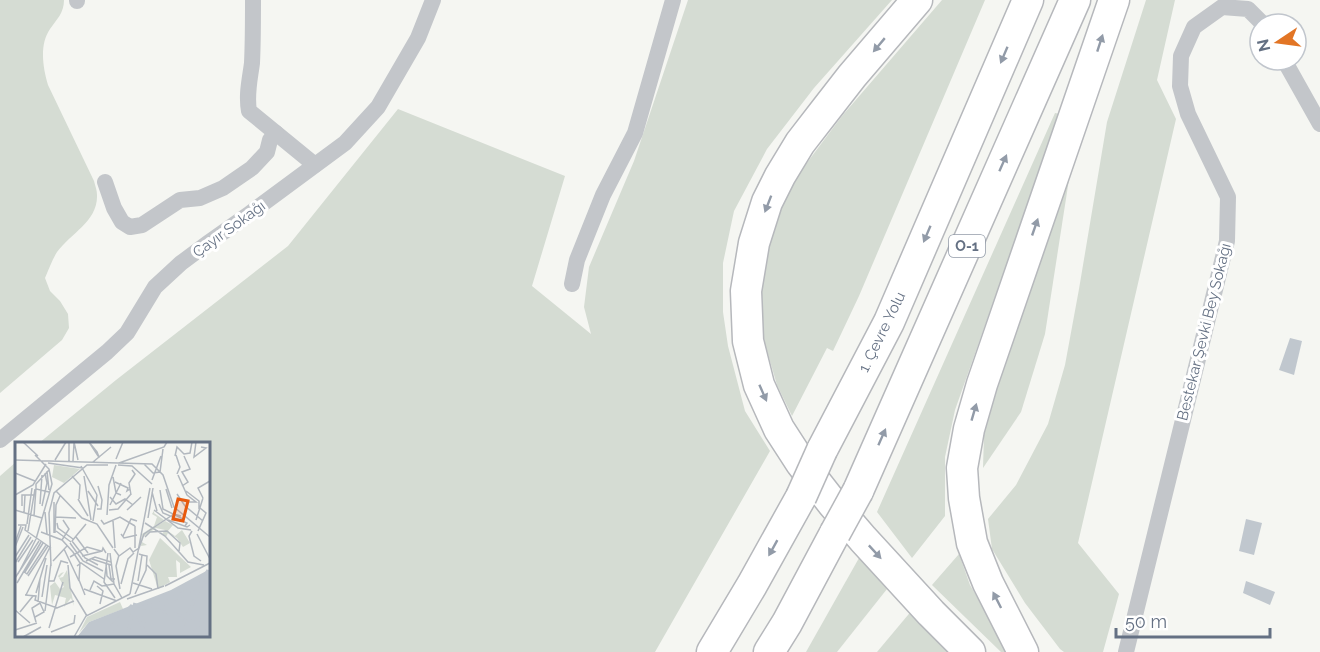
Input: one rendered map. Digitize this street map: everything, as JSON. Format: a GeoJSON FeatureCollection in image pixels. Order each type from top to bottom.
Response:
{"type":"FeatureCollection","features":[{"type":"Feature","properties":{"kind":"highway"},"geometry":{"type":"LineString","coordinates":[[917,0],[800,143],[767,202],[754,243],[746,291],[748,341],[759,385],[779,429],[801,463],[864,539],[970,652]]}},
{"type":"Feature","properties":{"kind":"highway","name":"1. Çevre Yolu"},"geometry":{"type":"LineString","coordinates":[[712,652],[801,497],[822,450],[889,321],[1028,0]]}},
{"type":"Feature","properties":{"kind":"highway","name":"O-1"},"geometry":{"type":"LineString","coordinates":[[769,652],[858,491],[1075,0]]}},
{"type":"Feature","properties":{"kind":"highway"},"geometry":{"type":"LineString","coordinates":[[1023,652],[988,583],[972,543],[964,498],[962,468],[969,429],[982,384],[1114,0]]}},
{"type":"Feature","properties":{"kind":"street"},"geometry":{"type":"LineString","coordinates":[[253,0],[254,39],[246,98],[249,111],[315,165]]}},
{"type":"Feature","properties":{"kind":"street","name":"Çayır Sokağı"},"geometry":{"type":"LineString","coordinates":[[0,440],[114,346],[126,333],[155,288],[181,263],[345,143],[378,107],[418,38],[433,0]]}},
{"type":"Feature","properties":{"kind":"street"},"geometry":{"type":"LineString","coordinates":[[572,284],[577,260],[603,195],[635,133],[673,0]]}},
{"type":"Feature","properties":{"kind":"street","name":"Bestekar Şevki Bey Sokağı"},"geometry":{"type":"LineString","coordinates":[[1126,652],[1227,241],[1228,197],[1188,114],[1180,86],[1182,56],[1194,27],[1222,8],[1248,9],[1251,12]]}},
{"type":"Feature","properties":{"kind":"street"},"geometry":{"type":"LineString","coordinates":[[1291,72],[1320,124]]}},
{"type":"Feature","properties":{"kind":"street"},"geometry":{"type":"LineString","coordinates":[[105,182],[122,222],[130,226],[142,225],[180,200],[200,198],[223,188],[252,168],[267,152],[270,140],[276,133]]}},
{"type":"Feature","properties":{"kind":"shaded area"},"geometry":{"type":"Polygon","coordinates":[[[0,0],[64,0],[58,19],[44,42],[45,71],[48,85],[94,181],[97,195],[93,212],[83,226],[57,252],[45,278],[50,291],[68,314],[69,328],[62,340],[0,393],[0,0]]]}},
{"type":"Feature","properties":{"kind":"shaded area"},"geometry":{"type":"Polygon","coordinates":[[[688,0],[892,0],[814,88],[767,149],[734,211],[723,263],[723,312],[728,346],[745,411],[770,451],[655,652],[0,652],[0,476],[15,463],[15,637],[210,637],[210,442],[40,442],[288,246],[398,109],[565,176],[532,286],[591,334],[584,307],[589,267],[634,161],[688,0]]]}},
{"type":"Feature","properties":{"kind":"shaded area"},"geometry":{"type":"Polygon","coordinates":[[[942,0],[985,0],[859,296],[833,351],[827,348],[792,416],[777,385],[765,344],[757,298],[765,247],[785,192],[842,116],[942,0]]]}},
{"type":"Feature","properties":{"kind":"shaded area"},"geometry":{"type":"Polygon","coordinates":[[[1146,0],[1175,0],[1157,80],[1176,119],[1078,543],[1119,594],[1103,652],[1064,652],[1025,603],[992,549],[988,519],[1016,485],[1048,424],[1065,365],[1107,122],[1146,0]]]}},
{"type":"Feature","properties":{"kind":"shaded area"},"geometry":{"type":"Polygon","coordinates":[[[1055,113],[1060,114],[955,410],[945,457],[945,516],[912,558],[877,512],[1055,113]]]}},
{"type":"Feature","properties":{"kind":"shaded area"},"geometry":{"type":"Polygon","coordinates":[[[1072,160],[1045,334],[1021,412],[983,468],[984,435],[997,378],[1072,160]]]}},
{"type":"Feature","properties":{"kind":"shaded area"},"geometry":{"type":"Polygon","coordinates":[[[1290,338],[1302,341],[1294,375],[1279,370],[1290,338]]]}},
{"type":"Feature","properties":{"kind":"shaded area"},"geometry":{"type":"Polygon","coordinates":[[[1246,519],[1262,523],[1254,555],[1239,551],[1246,519]]]}},
{"type":"Feature","properties":{"kind":"shaded area"},"geometry":{"type":"Polygon","coordinates":[[[959,554],[970,585],[1009,652],[1001,652],[932,585],[959,554]]]}},
{"type":"Feature","properties":{"kind":"shaded area"},"geometry":{"type":"Polygon","coordinates":[[[859,558],[887,589],[837,652],[806,652],[859,558]]]}},
{"type":"Feature","properties":{"kind":"shaded area"},"geometry":{"type":"Polygon","coordinates":[[[1246,581],[1275,592],[1270,605],[1243,593],[1246,581]]]}},
{"type":"Feature","properties":{"kind":"shaded area"},"geometry":{"type":"Polygon","coordinates":[[[913,609],[954,652],[877,652],[913,609]]]}}]}
